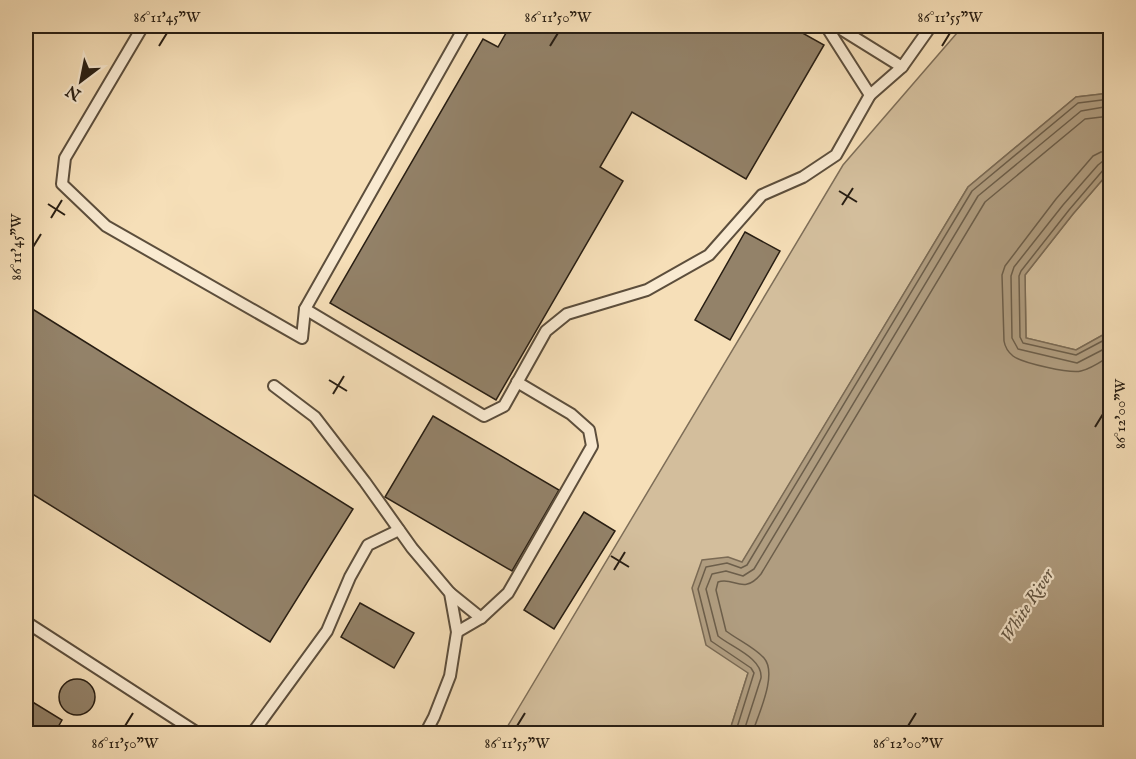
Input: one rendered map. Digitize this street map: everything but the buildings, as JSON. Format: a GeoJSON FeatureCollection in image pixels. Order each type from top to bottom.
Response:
{"type":"FeatureCollection","features":[{"type":"Feature","properties":{"kind":"lane"},"geometry":{"type":"LineString","coordinates":[[143,26],[65,158],[62,184],[106,226],[302,338],[305,309],[465,26]]}},
{"type":"Feature","properties":{"kind":"lane"},"geometry":{"type":"LineString","coordinates":[[826,26],[870,95]]}},
{"type":"Feature","properties":{"kind":"lane"},"geometry":{"type":"LineString","coordinates":[[836,26],[902,67]]}},
{"type":"Feature","properties":{"kind":"lane"},"geometry":{"type":"LineString","coordinates":[[305,309],[484,416],[504,406],[546,331],[567,314],[647,290],[709,255],[762,195],[803,177],[836,155],[870,95],[902,67],[931,26]]}},
{"type":"Feature","properties":{"kind":"lane"},"geometry":{"type":"LineString","coordinates":[[457,632],[481,618],[508,593],[592,447],[589,430],[571,414],[517,382]]}},
{"type":"Feature","properties":{"kind":"lane"},"geometry":{"type":"LineString","coordinates":[[274,386],[315,417],[412,548],[450,593],[481,618]]}},
{"type":"Feature","properties":{"kind":"lane"},"geometry":{"type":"LineString","coordinates":[[250,734],[327,631],[350,577],[369,545],[399,530]]}},
{"type":"Feature","properties":{"kind":"lane"},"geometry":{"type":"LineString","coordinates":[[425,734],[435,717],[450,676],[457,632],[450,593]]}},
{"type":"Feature","properties":{"kind":"lane"},"geometry":{"type":"LineString","coordinates":[[26,622],[199,734]]}},
{"type":"Feature","properties":{"kind":"shaded area"},"geometry":{"type":"Polygon","coordinates":[[[963,26],[1110,26],[1110,93],[1076,97],[968,187],[742,563],[748,673],[729,733],[503,734],[843,165],[963,26]]]}},
{"type":"Feature","properties":{"kind":"shaded area"},"geometry":{"type":"Polygon","coordinates":[[[1110,171],[1110,331],[1076,350],[1026,338],[1025,275],[1110,171]]]}},
{"type":"Feature","properties":{"kind":"water","name":"White River"},"geometry":{"type":"Polygon","coordinates":[[[1110,93],[1110,171],[1025,275],[1026,338],[1076,350],[1110,331],[1110,733],[729,733],[748,673],[706,645],[692,588],[702,560],[728,557],[742,562],[968,187],[1076,97],[1110,93]]]}}]}
